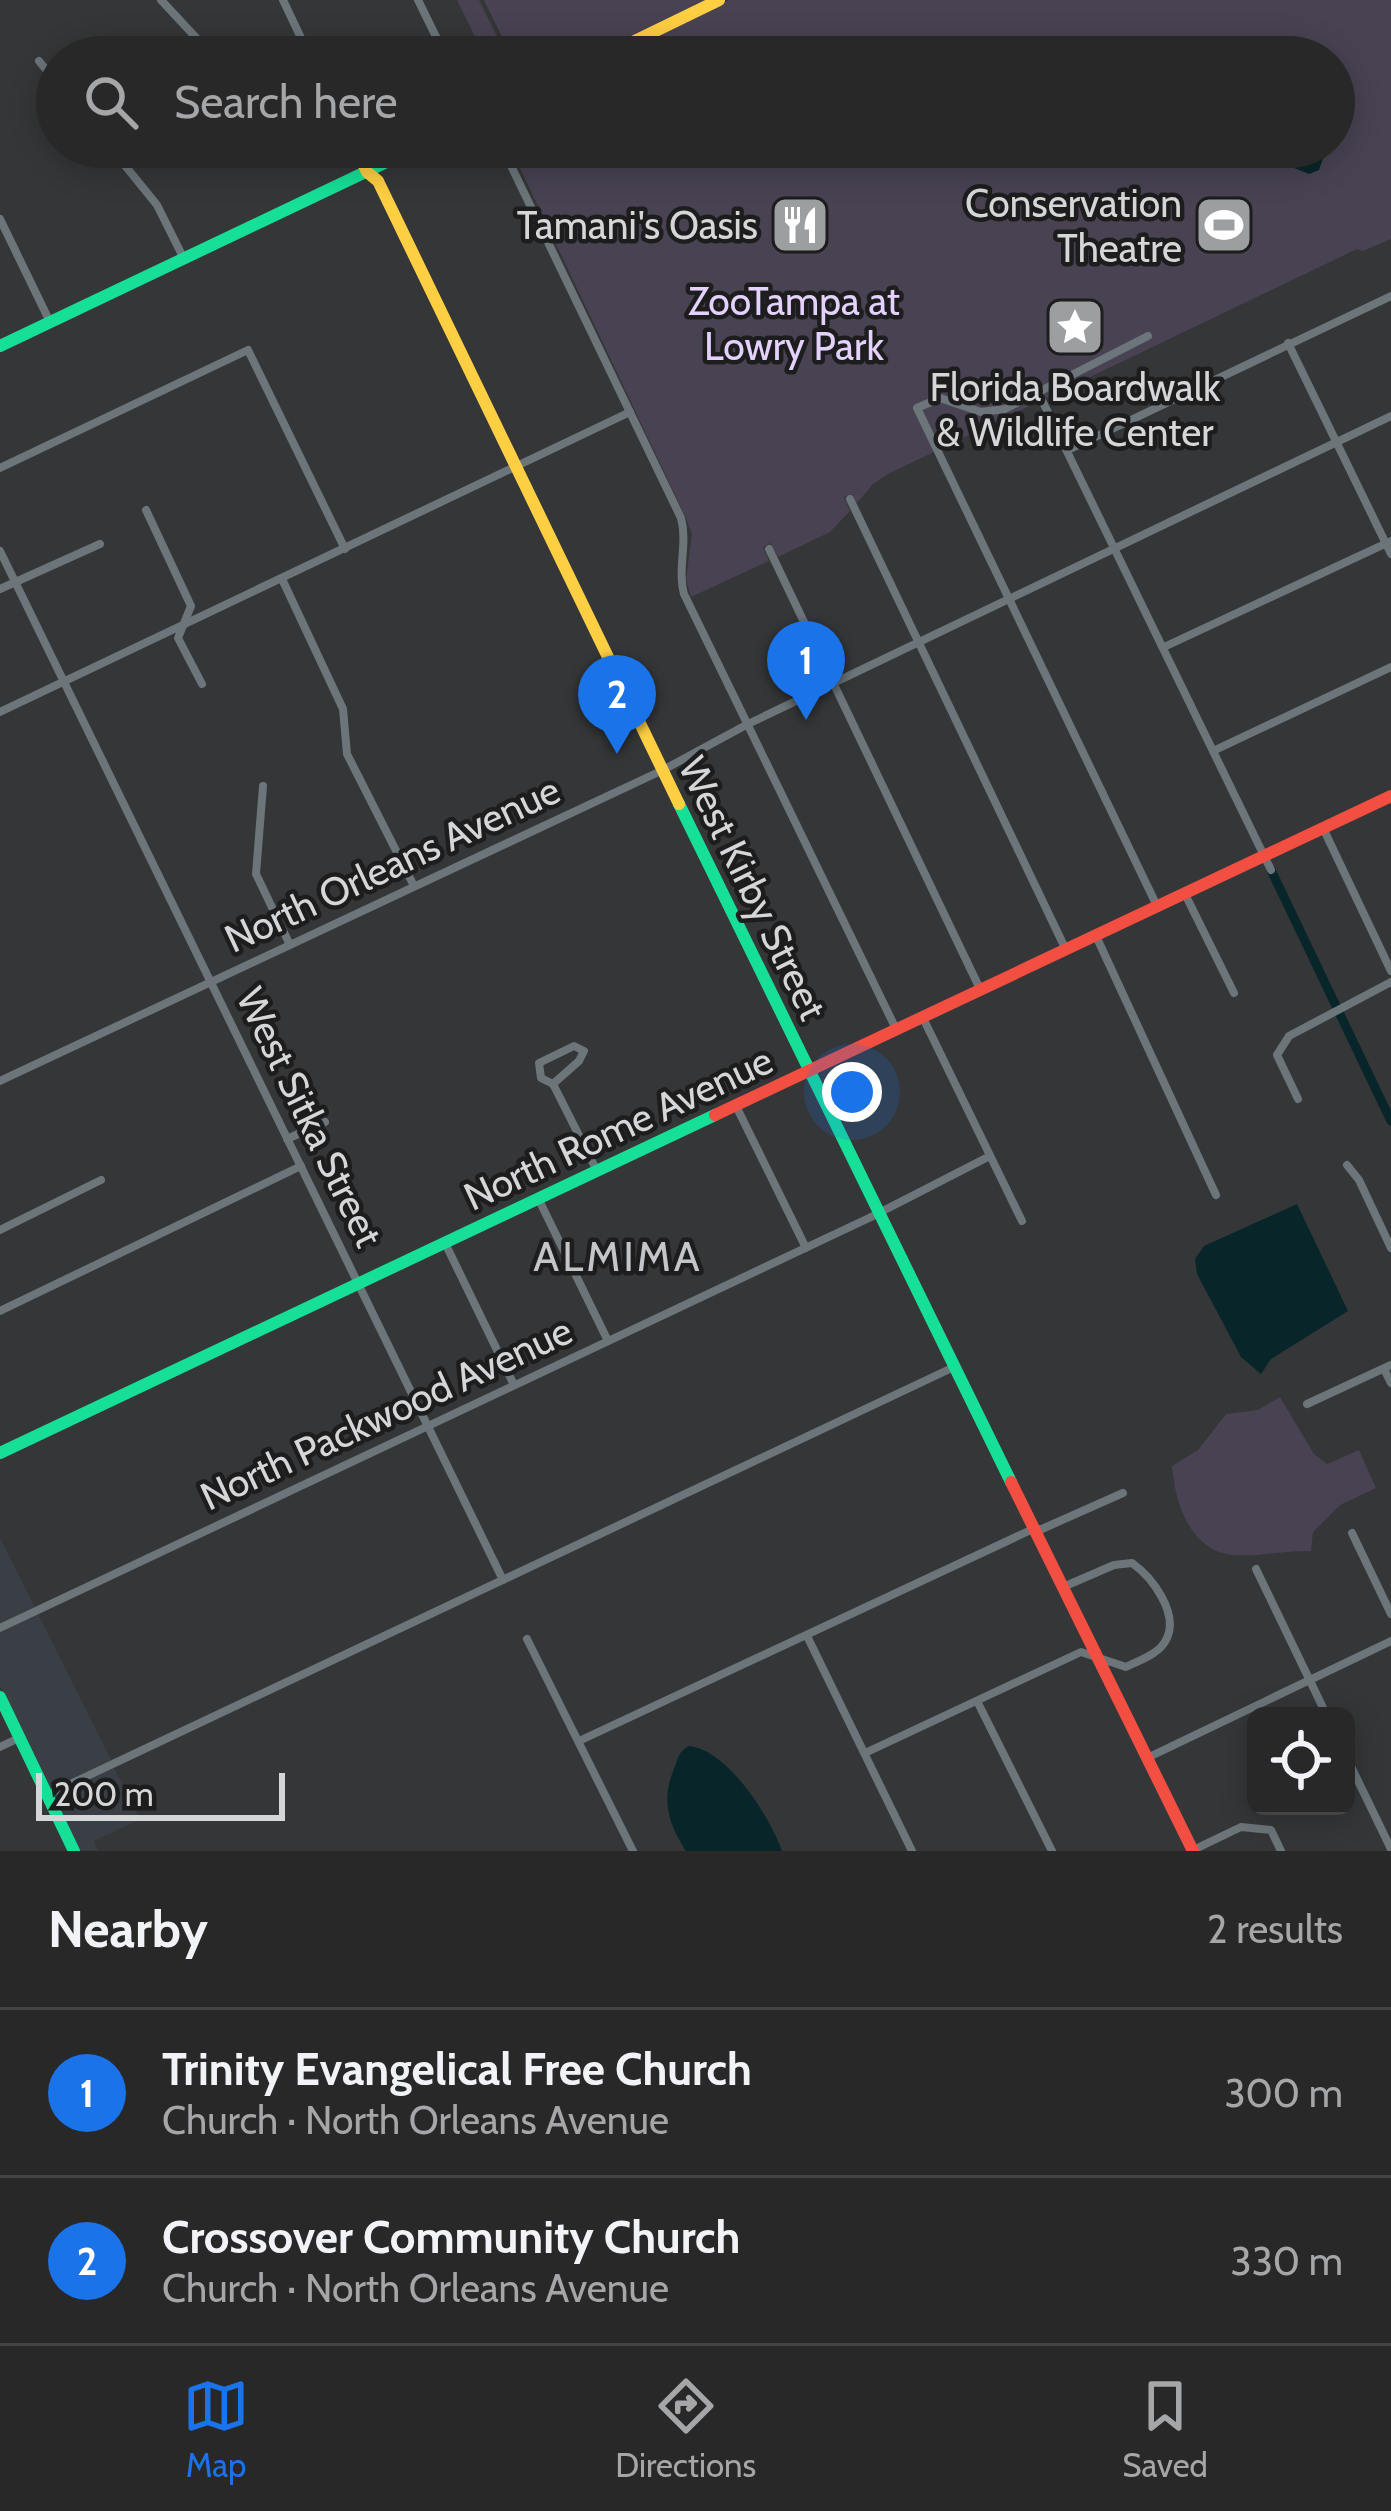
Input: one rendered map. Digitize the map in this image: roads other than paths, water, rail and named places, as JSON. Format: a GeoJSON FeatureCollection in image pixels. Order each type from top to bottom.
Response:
{"type":"FeatureCollection","features":[{"type":"Feature","properties":{"kind":"street"},"geometry":{"type":"LineString","coordinates":[[161,0],[194,36]]}},
{"type":"Feature","properties":{"kind":"street"},"geometry":{"type":"LineString","coordinates":[[283,0],[300,36]]}},
{"type":"Feature","properties":{"kind":"street"},"geometry":{"type":"LineString","coordinates":[[418,0],[436,36]]}},
{"type":"Feature","properties":{"kind":"street"},"geometry":{"type":"LineString","coordinates":[[645,36],[719,0]]}},
{"type":"Feature","properties":{"kind":"street"},"geometry":{"type":"LineString","coordinates":[[127,168],[157,205],[184,259]]}},
{"type":"Feature","properties":{"kind":"street","name":"West Kirby Street"},"geometry":{"type":"LineString","coordinates":[[365,168],[378,181],[808,1072],[1193,1850]]}},
{"type":"Feature","properties":{"kind":"street"},"geometry":{"type":"LineString","coordinates":[[0,346],[375,168]]}},
{"type":"Feature","properties":{"kind":"street"},"geometry":{"type":"LineString","coordinates":[[512,168],[681,518],[684,594],[898,1031]]}},
{"type":"Feature","properties":{"kind":"street"},"geometry":{"type":"LineString","coordinates":[[0,219],[50,322]]}},
{"type":"Feature","properties":{"kind":"street"},"geometry":{"type":"LineString","coordinates":[[1067,450],[1391,296]]}},
{"type":"Feature","properties":{"kind":"street"},"geometry":{"type":"LineString","coordinates":[[1148,336],[1004,409],[981,412],[940,398],[917,408],[1157,908]]}},
{"type":"Feature","properties":{"kind":"street"},"geometry":{"type":"LineString","coordinates":[[1164,647],[1389,546],[1288,343]]}},
{"type":"Feature","properties":{"kind":"street"},"geometry":{"type":"LineString","coordinates":[[0,468],[248,350],[345,549]]}},
{"type":"Feature","properties":{"kind":"street"},"geometry":{"type":"LineString","coordinates":[[1038,392],[1271,870]]}},
{"type":"Feature","properties":{"kind":"street"},"geometry":{"type":"LineString","coordinates":[[0,712],[630,412]]}},
{"type":"Feature","properties":{"kind":"street","name":"North Orleans Avenue"},"geometry":{"type":"LineString","coordinates":[[0,1082],[663,770],[748,724],[1391,416]]}},
{"type":"Feature","properties":{"kind":"street"},"geometry":{"type":"LineString","coordinates":[[850,500],[1066,950]]}},
{"type":"Feature","properties":{"kind":"street"},"geometry":{"type":"LineString","coordinates":[[146,510],[191,606],[178,638],[202,684]]}},
{"type":"Feature","properties":{"kind":"street"},"geometry":{"type":"LineString","coordinates":[[0,589],[100,544]]}},
{"type":"Feature","properties":{"kind":"street"},"geometry":{"type":"LineString","coordinates":[[769,549],[981,991]]}},
{"type":"Feature","properties":{"kind":"street","name":"West Sitka Street"},"geometry":{"type":"LineString","coordinates":[[0,551],[503,1580]]}},
{"type":"Feature","properties":{"kind":"street"},"geometry":{"type":"LineString","coordinates":[[282,579],[343,709],[346,754],[414,886]]}},
{"type":"Feature","properties":{"kind":"street"},"geometry":{"type":"LineString","coordinates":[[1214,751],[1391,667]]}},
{"type":"Feature","properties":{"kind":"street"},"geometry":{"type":"LineString","coordinates":[[263,786],[256,874],[290,945]]}},
{"type":"Feature","properties":{"kind":"street","name":"North Rome Avenue"},"geometry":{"type":"LineString","coordinates":[[0,1453],[1391,796]]}},
{"type":"Feature","properties":{"kind":"street"},"geometry":{"type":"LineString","coordinates":[[1323,828],[1391,971]]}},
{"type":"Feature","properties":{"kind":"street"},"geometry":{"type":"LineString","coordinates":[[1185,894],[1234,993]]}},
{"type":"Feature","properties":{"kind":"street"},"geometry":{"type":"LineString","coordinates":[[1096,936],[1216,1196]]}},
{"type":"Feature","properties":{"kind":"street"},"geometry":{"type":"LineString","coordinates":[[1298,1099],[1277,1055],[1289,1036],[1391,982]]}},
{"type":"Feature","properties":{"kind":"street"},"geometry":{"type":"LineString","coordinates":[[923,1018],[1022,1221]]}},
{"type":"Feature","properties":{"kind":"street"},"geometry":{"type":"LineString","coordinates":[[553,1084],[582,1058],[581,1046],[539,1063],[541,1078],[553,1084],[597,1171]]}},
{"type":"Feature","properties":{"kind":"street"},"geometry":{"type":"LineString","coordinates":[[736,1106],[806,1248]]}},
{"type":"Feature","properties":{"kind":"street"},"geometry":{"type":"LineString","coordinates":[[287,1139],[325,1122]]}},
{"type":"Feature","properties":{"kind":"street","name":"North Packwood Avenue"},"geometry":{"type":"LineString","coordinates":[[0,1628],[878,1214],[990,1156]]}},
{"type":"Feature","properties":{"kind":"street"},"geometry":{"type":"LineString","coordinates":[[1347,1165],[1391,1248]]}},
{"type":"Feature","properties":{"kind":"street"},"geometry":{"type":"LineString","coordinates":[[0,1311],[301,1166]]}},
{"type":"Feature","properties":{"kind":"street"},"geometry":{"type":"LineString","coordinates":[[0,1231],[101,1180]]}},
{"type":"Feature","properties":{"kind":"street"},"geometry":{"type":"LineString","coordinates":[[538,1198],[608,1341]]}},
{"type":"Feature","properties":{"kind":"street"},"geometry":{"type":"LineString","coordinates":[[445,1242],[514,1385]]}},
{"type":"Feature","properties":{"kind":"street"},"geometry":{"type":"LineString","coordinates":[[47,1795],[954,1367]]}},
{"type":"Feature","properties":{"kind":"street"},"geometry":{"type":"LineString","coordinates":[[1307,1404],[1388,1367],[1391,1383]]}},
{"type":"Feature","properties":{"kind":"street"},"geometry":{"type":"LineString","coordinates":[[579,1741],[1123,1492]]}},
{"type":"Feature","properties":{"kind":"street"},"geometry":{"type":"LineString","coordinates":[[1352,1533],[1391,1614]]}},
{"type":"Feature","properties":{"kind":"street"},"geometry":{"type":"LineString","coordinates":[[865,1754],[1082,1652],[1126,1667],[1157,1651],[1167,1639],[1168,1614],[1149,1575],[1132,1563],[1114,1565],[1063,1587]]}},
{"type":"Feature","properties":{"kind":"street"},"geometry":{"type":"LineString","coordinates":[[1256,1569],[1323,1707]]}},
{"type":"Feature","properties":{"kind":"street"},"geometry":{"type":"LineString","coordinates":[[807,1636],[912,1851]]}},
{"type":"Feature","properties":{"kind":"street"},"geometry":{"type":"LineString","coordinates":[[527,1639],[633,1851]]}},
{"type":"Feature","properties":{"kind":"street"},"geometry":{"type":"LineString","coordinates":[[1148,1758],[1391,1641]]}},
{"type":"Feature","properties":{"kind":"street"},"geometry":{"type":"LineString","coordinates":[[0,1697],[74,1851]]}},
{"type":"Feature","properties":{"kind":"street"},"geometry":{"type":"LineString","coordinates":[[977,1700],[1052,1851]]}},
{"type":"Feature","properties":{"kind":"street"},"geometry":{"type":"LineString","coordinates":[[0,1747],[20,1738]]}},
{"type":"Feature","properties":{"kind":"street"},"geometry":{"type":"LineString","coordinates":[[1355,1775],[1391,1850]]}},
{"type":"Feature","properties":{"kind":"street"},"geometry":{"type":"LineString","coordinates":[[1193,1850],[1241,1827],[1271,1830],[1282,1851]]}},
{"type":"Feature","properties":{"kind":"water"},"geometry":{"type":"Polygon","coordinates":[[[1297,1204],[1348,1311],[1271,1359],[1261,1374],[1241,1357],[1197,1274],[1195,1259],[1204,1246],[1297,1204]]]}},
{"type":"Feature","properties":{"kind":"water"},"geometry":{"type":"Polygon","coordinates":[[[689,1746],[718,1759],[746,1787],[782,1851],[686,1851],[667,1801],[678,1758],[689,1746]]]}},
{"type":"Feature","properties":{"kind":"waterway"},"geometry":{"type":"LineString","coordinates":[[1271,870],[1391,1121]]}},
{"type":"Feature","properties":{"kind":"place","name":"Tamani's Oasis"},"geometry":{"type":"Point","coordinates":[800,225]}},
{"type":"Feature","properties":{"kind":"place","name":"Conservation Theatre"},"geometry":{"type":"Point","coordinates":[1224,225]}},
{"type":"Feature","properties":{"kind":"place","name":"Florida Boardwalk & Wildlife Center"},"geometry":{"type":"Point","coordinates":[1075,327]}},
{"type":"Feature","properties":{"kind":"place","name":"Trinity Evangelical Free Church"},"geometry":{"type":"Point","coordinates":[806,720]}},
{"type":"Feature","properties":{"kind":"place","name":"Crossover Community Church"},"geometry":{"type":"Point","coordinates":[617,754]}},
{"type":"Feature","properties":{"kind":"district","name":"ALMIMA"},"geometry":{"type":"Point","coordinates":[618,1256]}},
{"type":"Feature","properties":{"kind":"park label","name":"ZooTampa at Lowry Park"},"geometry":{"type":"Point","coordinates":[794,324]}}]}
